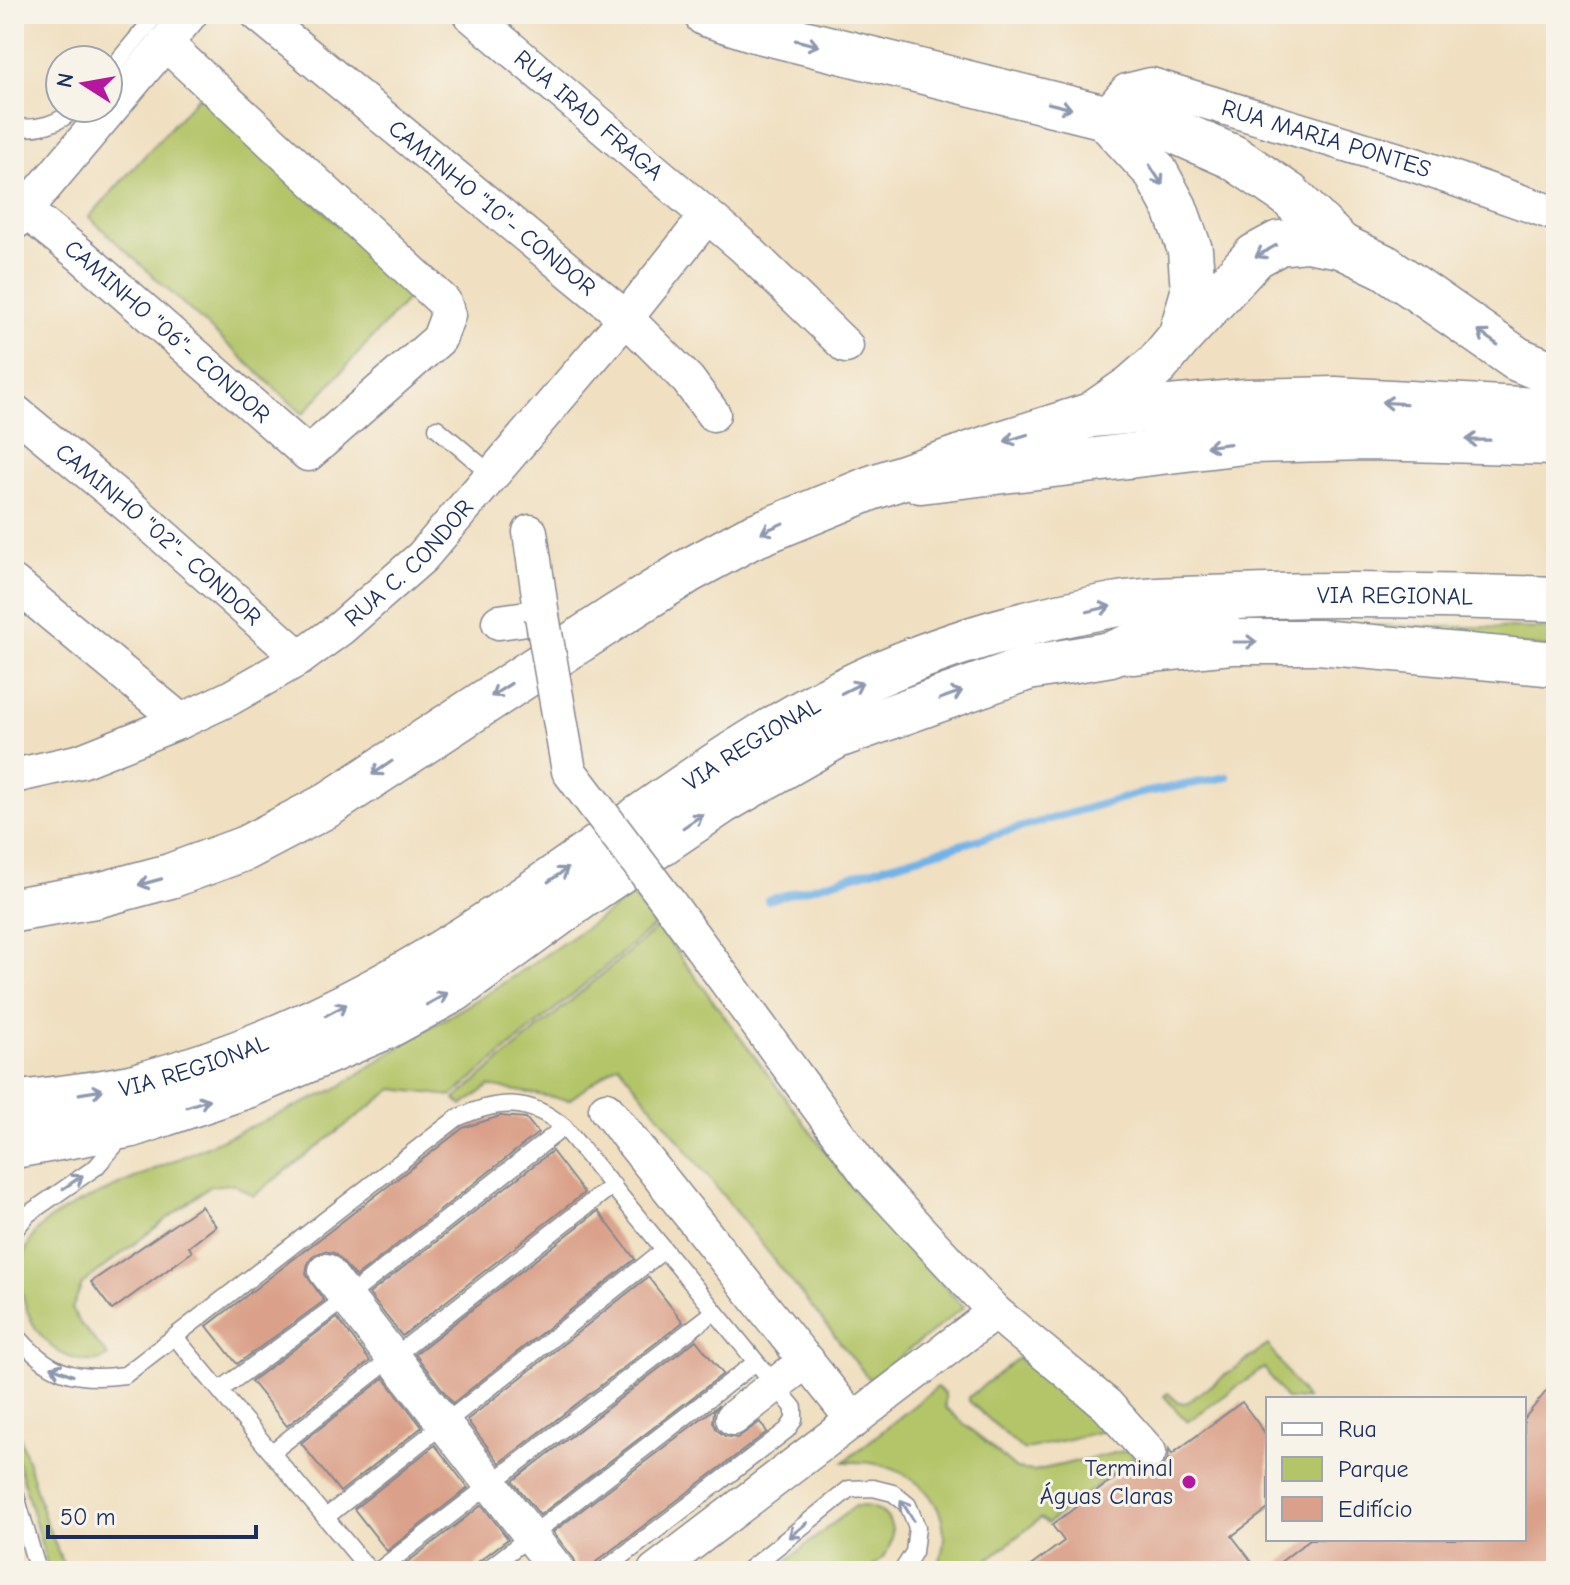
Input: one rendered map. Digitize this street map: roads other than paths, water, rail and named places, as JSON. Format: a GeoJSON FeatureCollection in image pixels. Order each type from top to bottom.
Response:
{"type":"FeatureCollection","features":[{"type":"Feature","properties":{"kind":"main road"},"geometry":{"type":"LineString","coordinates":[[706,14],[759,31],[1105,117],[1163,126],[1233,157],[1289,195],[1341,246]]}},
{"type":"Feature","properties":{"kind":"main road"},"geometry":{"type":"LineString","coordinates":[[1105,117],[1155,171],[1175,208],[1190,250],[1193,292],[1180,337]]}},
{"type":"Feature","properties":{"kind":"main road"},"geometry":{"type":"LineString","coordinates":[[1091,415],[1145,375],[1255,256],[1279,243],[1307,240],[1341,246],[1385,267],[1517,359],[1556,375]]}},
{"type":"Feature","properties":{"kind":"main road"},"geometry":{"type":"LineString","coordinates":[[14,910],[95,896],[170,876],[246,848],[326,806],[447,724],[688,571],[749,538],[871,488],[1091,415],[1247,401],[1335,399],[1556,411]]}},
{"type":"Feature","properties":{"kind":"main road"},"geometry":{"type":"LineString","coordinates":[[871,488],[1252,441],[1368,438],[1556,443]]}},
{"type":"Feature","properties":{"kind":"main road","name":"VIA REGIONAL"},"geometry":{"type":"LineString","coordinates":[[14,1104],[135,1086],[233,1055],[317,1020],[405,973],[496,918],[787,721],[887,670],[984,634],[1117,605],[1252,596],[1373,594],[1556,599]]}},
{"type":"Feature","properties":{"kind":"main road"},"geometry":{"type":"LineString","coordinates":[[1111,654],[1252,596]]}},
{"type":"Feature","properties":{"kind":"main road"},"geometry":{"type":"LineString","coordinates":[[14,1146],[132,1125],[247,1086],[386,1027],[454,990],[583,896],[722,802],[837,736],[1028,668],[1111,654],[1231,642],[1319,642],[1556,664]]}},
{"type":"Feature","properties":{"kind":"street"},"geometry":{"type":"LineString","coordinates":[[19,216],[161,28],[190,14]]}},
{"type":"Feature","properties":{"kind":"street","name":"CAMINHO \"10\"- CONDOR"},"geometry":{"type":"LineString","coordinates":[[258,14],[626,318],[688,380],[713,414]]}},
{"type":"Feature","properties":{"kind":"street","name":"RUA IRAD FRAGA"},"geometry":{"type":"LineString","coordinates":[[470,14],[744,247],[846,346]]}},
{"type":"Feature","properties":{"kind":"street","name":"CAMINHO \"06\"- CONDOR"},"geometry":{"type":"LineString","coordinates":[[19,216],[82,256],[308,454],[439,339],[448,315],[444,302],[161,28]]}},
{"type":"Feature","properties":{"kind":"street","name":"RUA MARIA PONTES"},"geometry":{"type":"LineString","coordinates":[[1105,117],[1127,91],[1151,85],[1415,165],[1556,214]]}},
{"type":"Feature","properties":{"kind":"street","name":"RUA C. CONDOR"},"geometry":{"type":"LineString","coordinates":[[21,767],[119,747],[181,721],[300,658],[382,593],[422,557],[626,318],[707,216]]}},
{"type":"Feature","properties":{"kind":"street","name":"CAMINHO \"02\"- CONDOR"},"geometry":{"type":"LineString","coordinates":[[14,411],[136,512],[300,658]]}},
{"type":"Feature","properties":{"kind":"street"},"geometry":{"type":"LineString","coordinates":[[530,532],[569,771],[869,1176],[995,1312],[1107,1405],[1149,1452]]}},
{"type":"Feature","properties":{"kind":"street"},"geometry":{"type":"LineString","coordinates":[[14,583],[181,721]]}},
{"type":"Feature","properties":{"kind":"street"},"geometry":{"type":"LineString","coordinates":[[499,622],[542,616]]}},
{"type":"Feature","properties":{"kind":"street"},"geometry":{"type":"LineString","coordinates":[[606,1109],[854,1421]]}},
{"type":"Feature","properties":{"kind":"street"},"geometry":{"type":"LineString","coordinates":[[326,1271],[558,1571]]}},
{"type":"Feature","properties":{"kind":"street"},"geometry":{"type":"LineString","coordinates":[[655,1571],[995,1312]]}},
{"type":"Feature","properties":{"kind":"street"},"geometry":{"type":"LineString","coordinates":[[733,1418],[766,1373],[807,1360]]}},
{"type":"Feature","properties":{"kind":"lane"},"geometry":{"type":"LineString","coordinates":[[124,59],[161,28]]}},
{"type":"Feature","properties":{"kind":"lane"},"geometry":{"type":"LineString","coordinates":[[14,127],[47,124]]}},
{"type":"Feature","properties":{"kind":"lane"},"geometry":{"type":"LineString","coordinates":[[437,428],[491,474]]}},
{"type":"Feature","properties":{"kind":"lane"},"geometry":{"type":"LineString","coordinates":[[14,1332],[30,1352],[72,1376],[97,1379],[125,1375],[457,1118],[482,1107],[512,1104],[532,1107],[549,1114],[564,1127],[794,1408],[794,1420],[787,1430],[603,1571]]}},
{"type":"Feature","properties":{"kind":"lane"},"geometry":{"type":"LineString","coordinates":[[14,1231],[28,1214],[96,1167],[132,1125]]}},
{"type":"Feature","properties":{"kind":"lane"},"geometry":{"type":"LineString","coordinates":[[220,1390],[345,1299],[564,1127]]}},
{"type":"Feature","properties":{"kind":"lane"},"geometry":{"type":"LineString","coordinates":[[272,1452],[613,1185]]}},
{"type":"Feature","properties":{"kind":"lane"},"geometry":{"type":"LineString","coordinates":[[326,1517],[664,1250]]}},
{"type":"Feature","properties":{"kind":"lane"},"geometry":{"type":"LineString","coordinates":[[378,1571],[714,1312]]}},
{"type":"Feature","properties":{"kind":"lane"},"geometry":{"type":"LineString","coordinates":[[175,1337],[370,1571]]}},
{"type":"Feature","properties":{"kind":"lane"},"geometry":{"type":"LineString","coordinates":[[485,1571],[766,1373]]}},
{"type":"Feature","properties":{"kind":"lane"},"geometry":{"type":"LineString","coordinates":[[747,1571],[849,1489],[873,1488],[893,1493],[908,1505],[917,1527],[914,1552],[902,1571]]}},
{"type":"Feature","properties":{"kind":"lane"},"geometry":{"type":"LineString","coordinates":[[14,1489],[38,1571]]}},
{"type":"Feature","properties":{"kind":"waterway"},"geometry":{"type":"LineString","coordinates":[[768,900],[1137,794],[1227,777]]}},
{"type":"Feature","properties":{"kind":"place","name":"Terminal Águas Claras"},"geometry":{"type":"Point","coordinates":[1189,1482]}}]}
